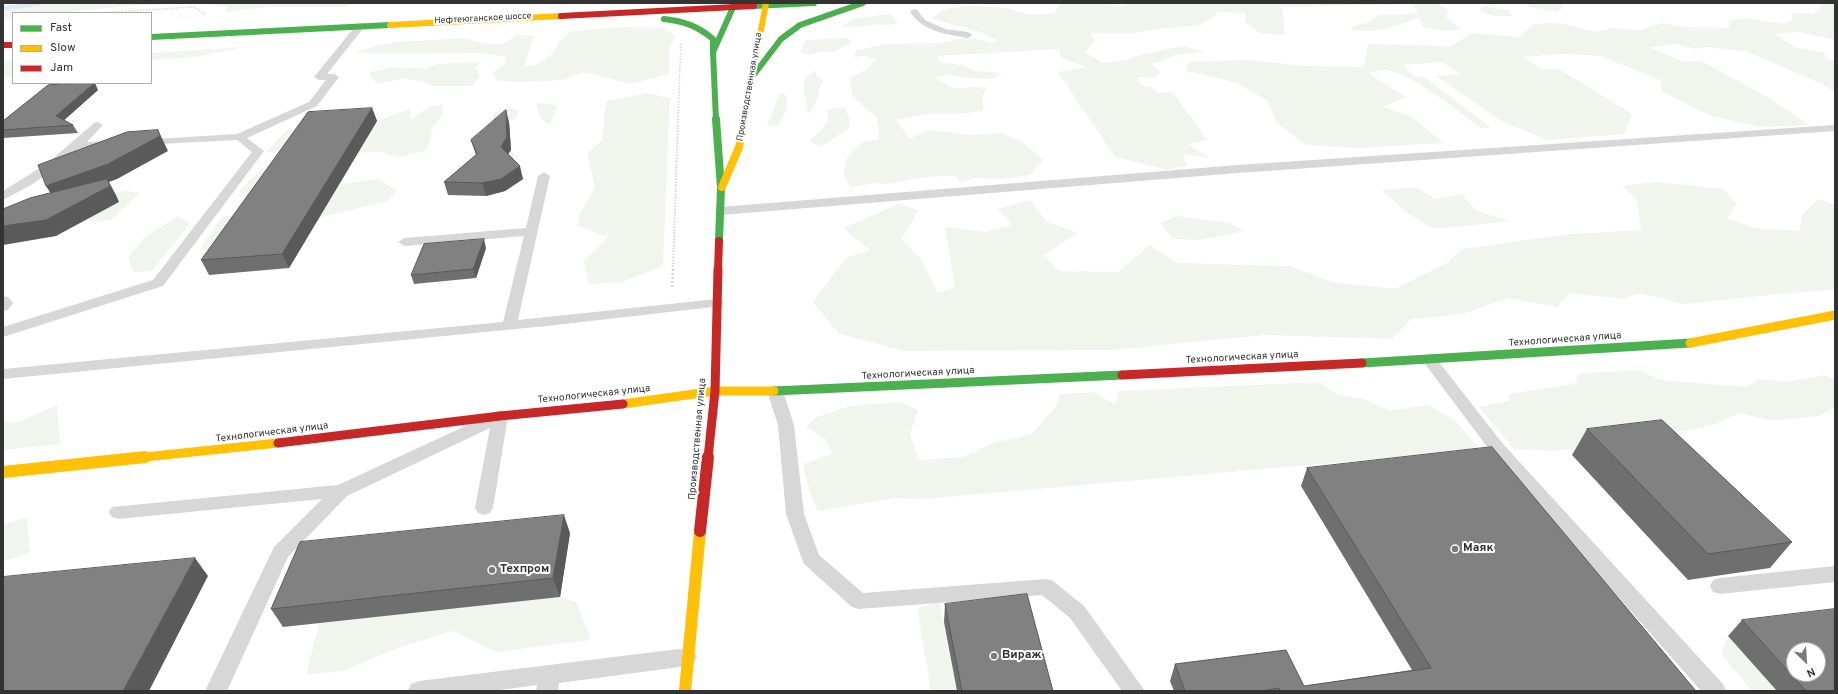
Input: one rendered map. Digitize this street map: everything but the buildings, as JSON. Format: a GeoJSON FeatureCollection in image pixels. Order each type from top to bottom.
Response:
{"type":"FeatureCollection","features":[{"type":"Feature","properties":{"kind":"main road"},"geometry":{"type":"LineString","coordinates":[[579,14],[687,3]]}},
{"type":"Feature","properties":{"kind":"main road","name":"Нефтеюганское шоссе"},"geometry":{"type":"LineString","coordinates":[[152,37],[735,5],[814,3]]}},
{"type":"Feature","properties":{"kind":"main road"},"geometry":{"type":"LineString","coordinates":[[752,77],[781,39],[800,25],[863,3]]}},
{"type":"Feature","properties":{"kind":"main road","name":"Производственная улица"},"geometry":{"type":"LineString","coordinates":[[721,188],[739,147],[765,4]]}},
{"type":"Feature","properties":{"kind":"main road","name":"Производственная улица"},"geometry":{"type":"LineString","coordinates":[[685,691],[686,657],[715,391],[721,188],[717,148],[713,52],[735,5]]}},
{"type":"Feature","properties":{"kind":"main road"},"geometry":{"type":"LineString","coordinates":[[579,14],[681,21],[695,25],[703,30],[712,39],[713,52]]}},
{"type":"Feature","properties":{"kind":"main road","name":"Технологическая улица"},"geometry":{"type":"LineString","coordinates":[[3,472],[212,451],[500,416],[617,404],[715,391],[775,391],[1430,360],[1695,343],[1835,315]]}},
{"type":"Feature","properties":{"kind":"lane"},"geometry":{"type":"LineString","coordinates":[[914,12],[922,22],[944,31],[968,35]]}},
{"type":"Feature","properties":{"kind":"lane"},"geometry":{"type":"LineString","coordinates":[[78,146],[239,137],[313,104],[334,77],[319,78],[360,26]]}},
{"type":"Feature","properties":{"kind":"lane"},"geometry":{"type":"LineString","coordinates":[[3,196],[17,190],[78,146],[98,125]]}},
{"type":"Feature","properties":{"kind":"lane"},"geometry":{"type":"LineString","coordinates":[[721,211],[1232,169],[1835,128]]}},
{"type":"Feature","properties":{"kind":"lane"},"geometry":{"type":"LineString","coordinates":[[3,332],[158,283],[258,151],[239,137]]}},
{"type":"Feature","properties":{"kind":"lane"},"geometry":{"type":"LineString","coordinates":[[510,326],[544,176]]}},
{"type":"Feature","properties":{"kind":"lane"},"geometry":{"type":"LineString","coordinates":[[405,242],[532,231]]}},
{"type":"Feature","properties":{"kind":"lane"},"geometry":{"type":"LineString","coordinates":[[3,300],[6,303],[3,307]]}},
{"type":"Feature","properties":{"kind":"lane"},"geometry":{"type":"LineString","coordinates":[[3,374],[510,326],[717,302]]}},
{"type":"Feature","properties":{"kind":"lane"},"geometry":{"type":"LineString","coordinates":[[1430,360],[1497,448],[1715,691]]}},
{"type":"Feature","properties":{"kind":"lane"},"geometry":{"type":"LineString","coordinates":[[775,391],[786,425],[795,514],[811,559],[859,601],[1046,587],[1077,612],[1134,691]]}},
{"type":"Feature","properties":{"kind":"lane"},"geometry":{"type":"LineString","coordinates":[[118,512],[341,491],[500,416]]}},
{"type":"Feature","properties":{"kind":"lane"},"geometry":{"type":"LineString","coordinates":[[484,508],[500,416]]}},
{"type":"Feature","properties":{"kind":"lane"},"geometry":{"type":"LineString","coordinates":[[216,691],[281,552],[341,491]]}},
{"type":"Feature","properties":{"kind":"lane"},"geometry":{"type":"LineString","coordinates":[[1720,586],[1835,574]]}},
{"type":"Feature","properties":{"kind":"lane"},"geometry":{"type":"LineString","coordinates":[[419,691],[548,683],[686,657]]}},
{"type":"Feature","properties":{"kind":"path"},"geometry":{"type":"LineString","coordinates":[[671,308],[681,21]]}},
{"type":"Feature","properties":{"kind":"shaded area"},"geometry":{"type":"Polygon","coordinates":[[[25,3],[42,3],[38,6],[3,11],[3,6],[25,3]]]}},
{"type":"Feature","properties":{"kind":"shaded area"},"geometry":{"type":"Polygon","coordinates":[[[42,3],[354,3],[345,7],[270,7],[225,12],[228,7],[205,4],[125,6],[70,12],[12,12],[12,19],[3,20],[3,11],[38,6],[42,3]]]}},
{"type":"Feature","properties":{"kind":"shaded area"},"geometry":{"type":"Polygon","coordinates":[[[1061,3],[1097,3],[1120,6],[1131,3],[1456,3],[1437,4],[1449,10],[1446,17],[1461,29],[1445,31],[1423,27],[1418,17],[1386,29],[1351,30],[1353,26],[1369,22],[1379,15],[1400,15],[1418,12],[1413,4],[1282,7],[1285,35],[1260,33],[1245,22],[1245,13],[1219,12],[1201,25],[1164,28],[1135,33],[1091,33],[1095,41],[1085,52],[1103,63],[1128,60],[1136,56],[1183,46],[1205,52],[1177,55],[1151,64],[1160,72],[1157,77],[1137,77],[1141,85],[1152,87],[1158,93],[1173,92],[1207,140],[1188,144],[1210,158],[1183,154],[1187,166],[1167,170],[1115,157],[1058,72],[1086,67],[1061,58],[1059,49],[938,56],[939,62],[963,65],[975,71],[1002,73],[993,79],[966,78],[950,74],[935,78],[953,88],[986,87],[983,95],[983,111],[957,114],[926,114],[896,120],[910,139],[927,130],[970,135],[1002,133],[1021,141],[1043,160],[1030,175],[1001,179],[974,178],[961,183],[954,175],[920,178],[889,184],[877,183],[850,187],[843,173],[847,157],[863,142],[879,139],[877,118],[853,97],[849,79],[867,69],[876,59],[865,56],[854,57],[856,50],[887,44],[940,43],[968,37],[991,43],[998,41],[974,30],[932,18],[944,9],[969,6],[1008,8],[1031,15],[1054,13],[1061,3]]]}},
{"type":"Feature","properties":{"kind":"shaded area"},"geometry":{"type":"Polygon","coordinates":[[[1526,3],[1560,3],[1564,6],[1557,12],[1529,7],[1526,3]]]}},
{"type":"Feature","properties":{"kind":"shaded area"},"geometry":{"type":"Polygon","coordinates":[[[1826,3],[1835,3],[1835,40],[1799,32],[1774,34],[1795,47],[1825,53],[1825,58],[1835,61],[1835,92],[1820,83],[1748,52],[1707,47],[1694,49],[1678,44],[1649,47],[1684,62],[1701,61],[1769,98],[1809,125],[1759,127],[1709,115],[1662,92],[1660,80],[1600,56],[1565,54],[1523,57],[1542,69],[1559,69],[1632,114],[1624,134],[1548,140],[1501,121],[1436,76],[1460,74],[1442,62],[1402,65],[1416,77],[1423,76],[1491,128],[1481,128],[1435,94],[1409,78],[1397,73],[1382,70],[1368,73],[1406,97],[1383,106],[1412,117],[1444,143],[1359,148],[1306,145],[1277,123],[1267,100],[1234,82],[1186,71],[1189,62],[1249,60],[1305,66],[1364,67],[1368,44],[1451,46],[1472,33],[1519,37],[1533,24],[1560,23],[1596,32],[1612,28],[1641,30],[1662,23],[1684,27],[1729,28],[1729,21],[1747,18],[1783,24],[1793,20],[1791,13],[1814,14],[1821,5],[1826,3]]]}},
{"type":"Feature","properties":{"kind":"shaded area"},"geometry":{"type":"Polygon","coordinates":[[[1481,6],[1509,10],[1512,16],[1495,16],[1481,12],[1481,6]]]}},
{"type":"Feature","properties":{"kind":"shaded area"},"geometry":{"type":"Polygon","coordinates":[[[891,14],[898,23],[889,25],[840,27],[856,18],[891,14]]]}},
{"type":"Feature","properties":{"kind":"shaded area"},"geometry":{"type":"Polygon","coordinates":[[[626,27],[663,28],[676,36],[669,49],[669,74],[630,84],[582,73],[562,80],[520,82],[497,81],[493,72],[504,65],[507,57],[482,53],[355,53],[378,45],[395,42],[464,38],[487,44],[503,44],[516,36],[534,35],[524,67],[536,65],[554,53],[559,41],[572,31],[626,27]]]}},
{"type":"Feature","properties":{"kind":"shaded area"},"geometry":{"type":"Polygon","coordinates":[[[848,38],[852,43],[833,52],[822,51],[809,55],[800,52],[806,40],[848,38]]]}},
{"type":"Feature","properties":{"kind":"shaded area"},"geometry":{"type":"Polygon","coordinates":[[[245,47],[196,57],[152,60],[152,53],[245,47]]]}},
{"type":"Feature","properties":{"kind":"shaded area"},"geometry":{"type":"Polygon","coordinates":[[[12,60],[12,77],[3,78],[3,61],[12,60]]]}},
{"type":"Feature","properties":{"kind":"shaded area"},"geometry":{"type":"Polygon","coordinates":[[[482,62],[475,68],[480,75],[473,86],[432,86],[424,82],[404,78],[377,84],[368,73],[391,67],[425,69],[437,64],[482,62]]]}},
{"type":"Feature","properties":{"kind":"shaded area"},"geometry":{"type":"Polygon","coordinates":[[[816,70],[817,77],[823,80],[816,102],[808,114],[804,90],[805,78],[816,70]]]}},
{"type":"Feature","properties":{"kind":"shaded area"},"geometry":{"type":"Polygon","coordinates":[[[647,93],[670,98],[663,266],[622,282],[589,284],[584,261],[608,237],[577,226],[580,214],[595,187],[587,154],[602,140],[606,101],[647,93]]]}},
{"type":"Feature","properties":{"kind":"shaded area"},"geometry":{"type":"Polygon","coordinates":[[[780,93],[787,96],[787,109],[779,125],[767,126],[780,93]]]}},
{"type":"Feature","properties":{"kind":"shaded area"},"geometry":{"type":"Polygon","coordinates":[[[536,103],[558,105],[550,125],[541,119],[536,103]]]}},
{"type":"Feature","properties":{"kind":"shaded area"},"geometry":{"type":"Polygon","coordinates":[[[443,105],[442,115],[433,127],[427,150],[398,157],[381,152],[358,153],[377,121],[410,109],[411,120],[430,106],[443,105]]]}},
{"type":"Feature","properties":{"kind":"shaded area"},"geometry":{"type":"Polygon","coordinates":[[[845,107],[850,119],[849,128],[820,147],[810,141],[828,122],[827,111],[845,107]]]}},
{"type":"Feature","properties":{"kind":"shaded area"},"geometry":{"type":"Polygon","coordinates":[[[511,108],[519,111],[515,120],[493,122],[493,113],[511,108]]]}},
{"type":"Feature","properties":{"kind":"shaded area"},"geometry":{"type":"Polygon","coordinates":[[[313,125],[293,155],[266,152],[286,131],[313,125]]]}},
{"type":"Feature","properties":{"kind":"shaded area"},"geometry":{"type":"Polygon","coordinates":[[[284,167],[259,203],[239,191],[259,171],[284,167]]]}},
{"type":"Feature","properties":{"kind":"shaded area"},"geometry":{"type":"Polygon","coordinates":[[[380,179],[397,191],[387,201],[319,218],[340,184],[380,179]]]}},
{"type":"Feature","properties":{"kind":"shaded area"},"geometry":{"type":"Polygon","coordinates":[[[1657,182],[1723,189],[1737,204],[1727,218],[1754,228],[1799,231],[1803,214],[1818,199],[1835,205],[1835,290],[1788,293],[1684,304],[1640,293],[1623,299],[1570,293],[1557,307],[1508,298],[1462,314],[1411,319],[1392,339],[1265,335],[1113,350],[905,351],[839,334],[813,302],[846,258],[870,250],[843,228],[899,204],[919,210],[901,239],[921,259],[938,293],[955,288],[945,227],[985,232],[1013,225],[997,209],[1030,200],[1047,222],[1078,233],[1044,255],[1059,271],[1118,272],[1150,245],[1177,263],[1290,266],[1332,282],[1395,289],[1447,263],[1462,249],[1570,234],[1641,230],[1637,200],[1622,186],[1657,182]]]}},
{"type":"Feature","properties":{"kind":"shaded area"},"geometry":{"type":"Polygon","coordinates":[[[1416,187],[1435,199],[1461,194],[1477,211],[1510,221],[1434,229],[1407,213],[1382,190],[1416,187]]]}},
{"type":"Feature","properties":{"kind":"shaded area"},"geometry":{"type":"Polygon","coordinates":[[[128,191],[140,193],[111,220],[89,222],[93,208],[89,195],[128,191]]]}},
{"type":"Feature","properties":{"kind":"shaded area"},"geometry":{"type":"Polygon","coordinates":[[[253,211],[220,258],[201,247],[222,217],[253,211]]]}},
{"type":"Feature","properties":{"kind":"shaded area"},"geometry":{"type":"Polygon","coordinates":[[[178,216],[190,223],[152,271],[134,272],[128,258],[145,237],[178,216]]]}},
{"type":"Feature","properties":{"kind":"shaded area"},"geometry":{"type":"Polygon","coordinates":[[[1178,216],[1230,223],[1244,231],[1200,240],[1173,239],[1160,223],[1178,216]]]}},
{"type":"Feature","properties":{"kind":"shaded area"},"geometry":{"type":"Polygon","coordinates":[[[1638,370],[1661,380],[1746,387],[1759,379],[1788,382],[1823,375],[1835,379],[1835,407],[1819,416],[1772,421],[1739,413],[1712,425],[1633,442],[1552,451],[1514,449],[1479,407],[1509,401],[1509,394],[1575,384],[1578,374],[1638,370]]]}},
{"type":"Feature","properties":{"kind":"shaded area"},"geometry":{"type":"Polygon","coordinates":[[[1318,382],[1338,395],[1364,399],[1390,411],[1428,405],[1455,420],[1480,450],[923,499],[894,498],[818,511],[810,493],[803,464],[832,454],[824,438],[806,427],[816,417],[851,406],[899,402],[918,410],[910,434],[919,460],[963,457],[993,443],[1032,434],[1056,406],[1060,394],[1094,392],[1116,405],[1118,391],[1318,382]]]}},
{"type":"Feature","properties":{"kind":"shaded area"},"geometry":{"type":"Polygon","coordinates":[[[57,405],[60,444],[3,450],[3,423],[19,422],[57,405]]]}},
{"type":"Feature","properties":{"kind":"shaded area"},"geometry":{"type":"Polygon","coordinates":[[[27,517],[30,552],[3,562],[3,525],[27,517]]]}},
{"type":"Feature","properties":{"kind":"shaded area"},"geometry":{"type":"Polygon","coordinates":[[[560,597],[576,602],[591,640],[496,652],[453,631],[397,648],[343,671],[306,675],[319,623],[560,597]]]}},
{"type":"Feature","properties":{"kind":"shaded area"},"geometry":{"type":"Polygon","coordinates":[[[939,602],[957,691],[931,691],[917,608],[939,602]]]}},
{"type":"Feature","properties":{"kind":"shaded area"},"geometry":{"type":"Polygon","coordinates":[[[1728,636],[1777,691],[1752,691],[1721,654],[1728,636]]]}},
{"type":"Feature","properties":{"kind":"traffic: fast"},"geometry":{"type":"LineString","coordinates":[[719,241],[721,188],[717,148],[713,52],[735,3]]}},
{"type":"Feature","properties":{"kind":"traffic: fast"},"geometry":{"type":"LineString","coordinates":[[754,6],[814,3]]}},
{"type":"Feature","properties":{"kind":"traffic: fast"},"geometry":{"type":"LineString","coordinates":[[752,77],[781,39],[800,25],[863,3]]}},
{"type":"Feature","properties":{"kind":"traffic: fast"},"geometry":{"type":"LineString","coordinates":[[664,19],[690,24],[702,30],[713,39],[713,52]]}},
{"type":"Feature","properties":{"kind":"traffic: fast"},"geometry":{"type":"LineString","coordinates":[[152,37],[390,25]]}},
{"type":"Feature","properties":{"kind":"traffic: fast"},"geometry":{"type":"LineString","coordinates":[[1362,363],[1690,343]]}},
{"type":"Feature","properties":{"kind":"traffic: fast"},"geometry":{"type":"LineString","coordinates":[[774,391],[1122,375]]}},
{"type":"Feature","properties":{"kind":"traffic: slow"},"geometry":{"type":"LineString","coordinates":[[722,187],[739,147],[766,3]]}},
{"type":"Feature","properties":{"kind":"traffic: slow"},"geometry":{"type":"LineString","coordinates":[[390,25],[561,16]]}},
{"type":"Feature","properties":{"kind":"traffic: slow"},"geometry":{"type":"LineString","coordinates":[[1690,343],[1835,315]]}},
{"type":"Feature","properties":{"kind":"traffic: slow"},"geometry":{"type":"LineString","coordinates":[[623,404],[715,391],[774,391]]}},
{"type":"Feature","properties":{"kind":"traffic: slow"},"geometry":{"type":"LineString","coordinates":[[3,472],[278,443]]}},
{"type":"Feature","properties":{"kind":"traffic: slow"},"geometry":{"type":"LineString","coordinates":[[685,691],[700,531]]}},
{"type":"Feature","properties":{"kind":"traffic: jam"},"geometry":{"type":"LineString","coordinates":[[561,16],[754,6]]}},
{"type":"Feature","properties":{"kind":"traffic: jam"},"geometry":{"type":"LineString","coordinates":[[3,45],[12,45]]}},
{"type":"Feature","properties":{"kind":"traffic: jam"},"geometry":{"type":"LineString","coordinates":[[700,531],[715,391],[719,241]]}},
{"type":"Feature","properties":{"kind":"traffic: jam"},"geometry":{"type":"LineString","coordinates":[[1122,375],[1362,363]]}},
{"type":"Feature","properties":{"kind":"traffic: jam"},"geometry":{"type":"LineString","coordinates":[[278,443],[500,416],[623,404]]}},
{"type":"Feature","properties":{"kind":"place","name":"Маяк"},"geometry":{"type":"Point","coordinates":[1455,549]}},
{"type":"Feature","properties":{"kind":"place","name":"Техпром"},"geometry":{"type":"Point","coordinates":[492,570]}},
{"type":"Feature","properties":{"kind":"place","name":"Вираж"},"geometry":{"type":"Point","coordinates":[994,656]}}]}
